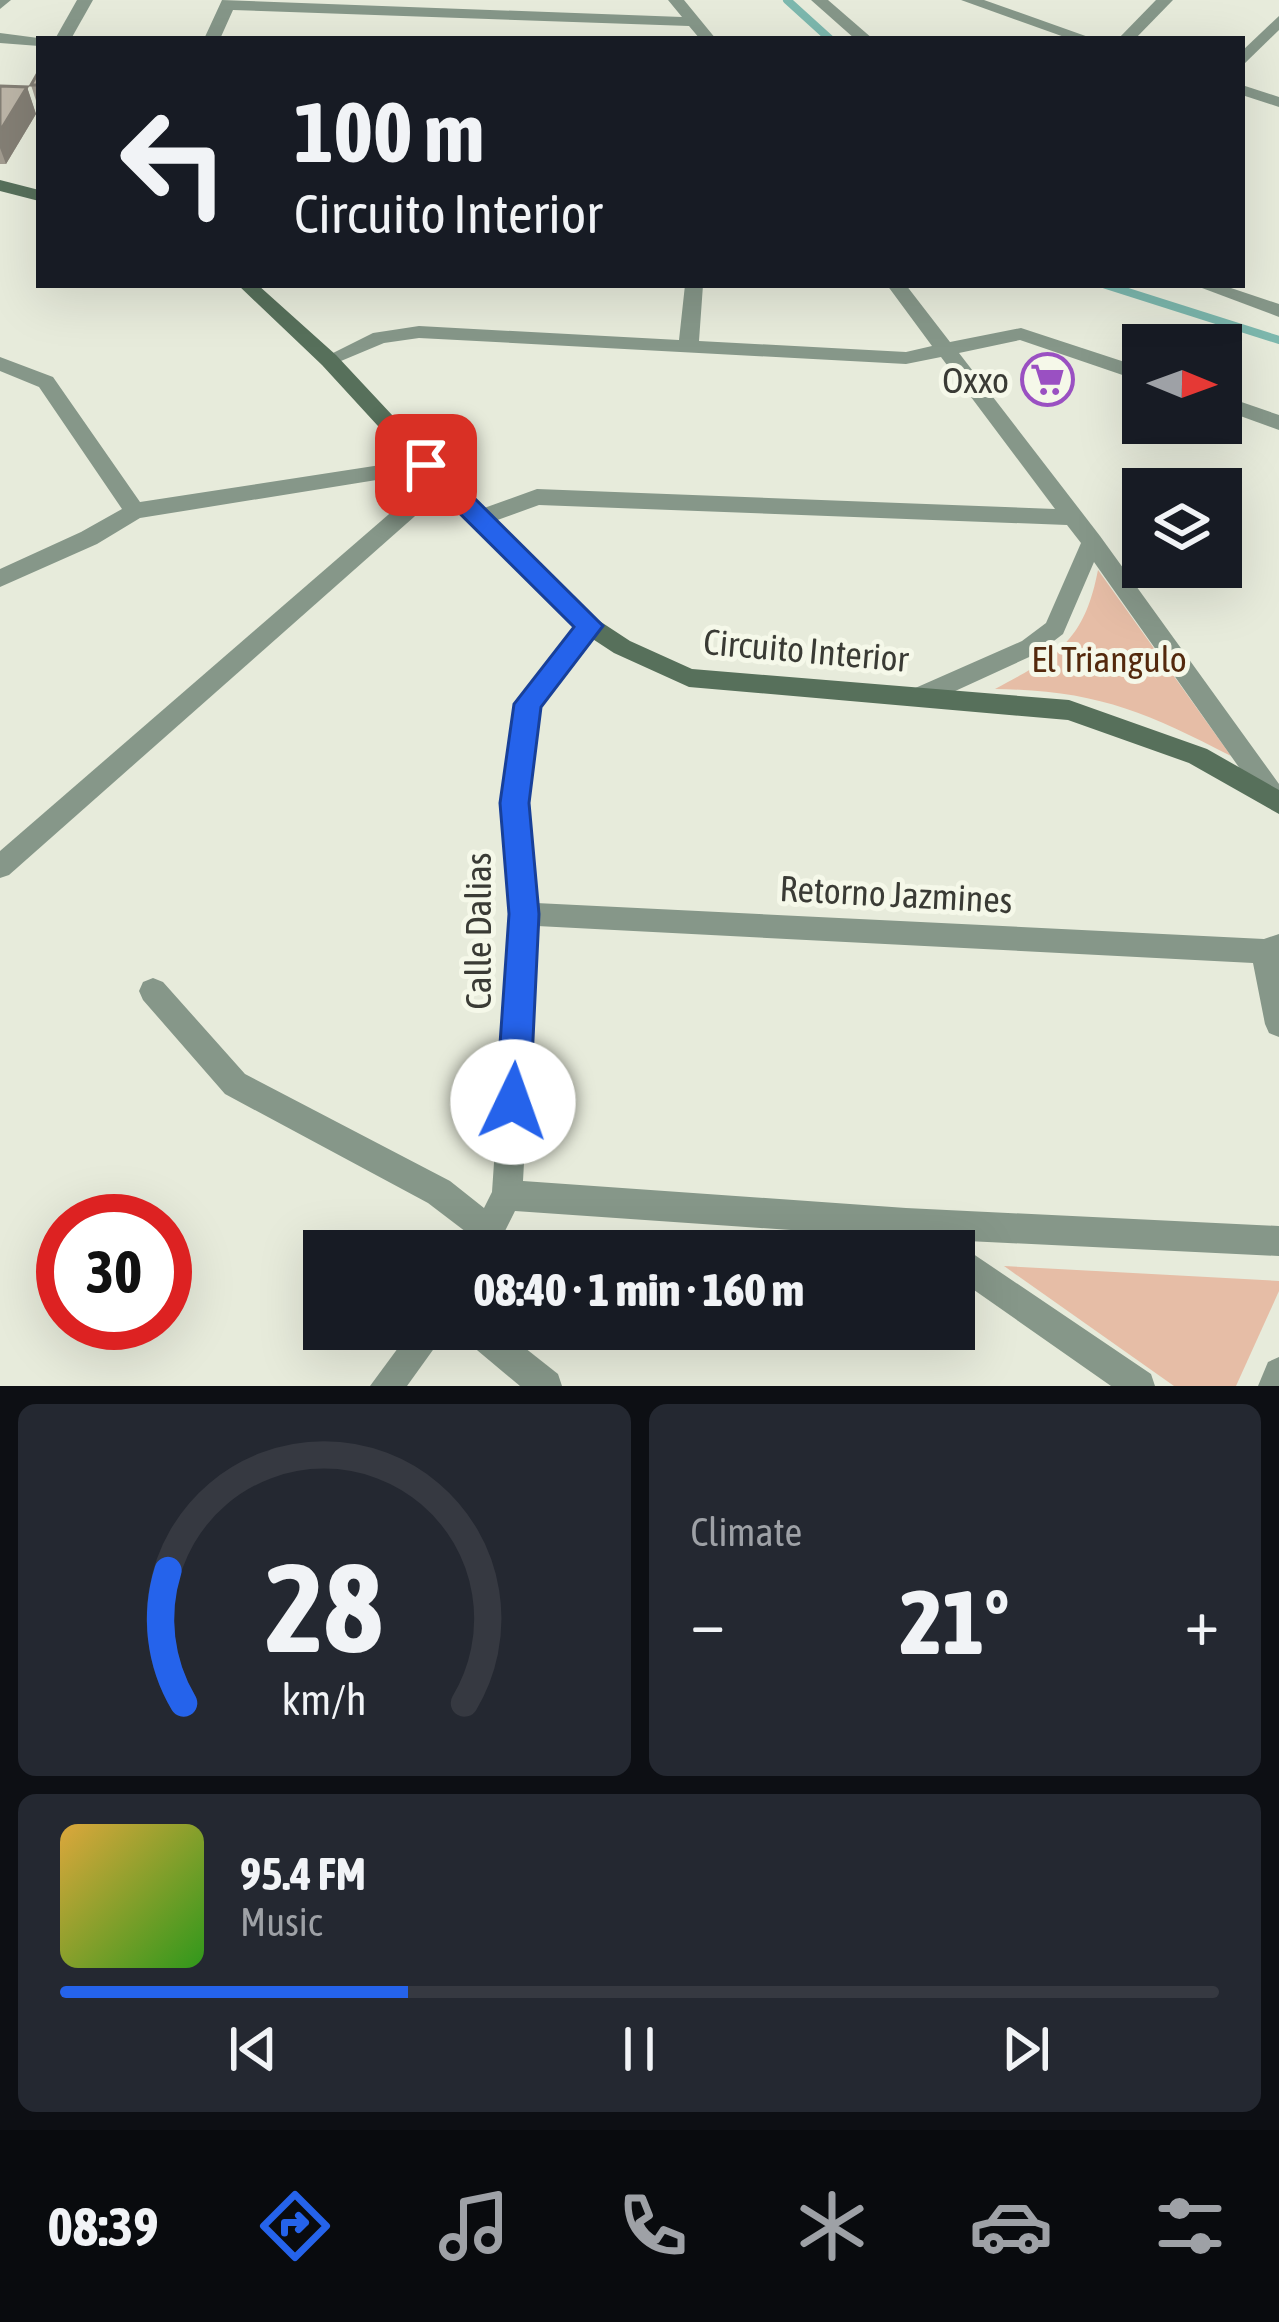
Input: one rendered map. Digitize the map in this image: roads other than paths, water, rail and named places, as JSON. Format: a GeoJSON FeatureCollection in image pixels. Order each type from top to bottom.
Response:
{"type":"FeatureCollection","features":[{"type":"Feature","properties":{"kind":"main road"},"geometry":{"type":"LineString","coordinates":[[0,185],[36,195]]}},
{"type":"Feature","properties":{"kind":"main road","name":"Circuito Interior"},"geometry":{"type":"LineString","coordinates":[[250,288],[329,360],[434,473],[590,626],[689,678],[1070,710],[1198,756],[1277,802]]}},
{"type":"Feature","properties":{"kind":"street"},"geometry":{"type":"LineString","coordinates":[[65,36],[85,0]]}},
{"type":"Feature","properties":{"kind":"street"},"geometry":{"type":"LineString","coordinates":[[676,0],[706,36]]}},
{"type":"Feature","properties":{"kind":"street"},"geometry":{"type":"LineString","coordinates":[[819,0],[861,36]]}},
{"type":"Feature","properties":{"kind":"street"},"geometry":{"type":"LineString","coordinates":[[969,0],[1077,36]]}},
{"type":"Feature","properties":{"kind":"street"},"geometry":{"type":"LineString","coordinates":[[1129,36],[1165,0]]}},
{"type":"Feature","properties":{"kind":"street"},"geometry":{"type":"LineString","coordinates":[[213,36],[229,3],[696,22]]}},
{"type":"Feature","properties":{"kind":"street"},"geometry":{"type":"LineString","coordinates":[[1245,58],[1279,21]]}},
{"type":"Feature","properties":{"kind":"street"},"geometry":{"type":"LineString","coordinates":[[0,38],[36,41]]}},
{"type":"Feature","properties":{"kind":"street"},"geometry":{"type":"LineString","coordinates":[[1245,91],[1279,102]]}},
{"type":"Feature","properties":{"kind":"street"},"geometry":{"type":"LineString","coordinates":[[688,348],[694,288]]}},
{"type":"Feature","properties":{"kind":"street","name":"Circuito Interior"},"geometry":{"type":"LineString","coordinates":[[898,288],[1091,542],[1277,802]]}},
{"type":"Feature","properties":{"kind":"street"},"geometry":{"type":"LineString","coordinates":[[1212,288],[1279,311]]}},
{"type":"Feature","properties":{"kind":"street"},"geometry":{"type":"LineString","coordinates":[[329,360],[380,337],[419,332],[907,358],[1021,334],[1122,368]]}},
{"type":"Feature","properties":{"kind":"street"},"geometry":{"type":"LineString","coordinates":[[0,363],[46,382],[135,511]]}},
{"type":"Feature","properties":{"kind":"street"},"geometry":{"type":"LineString","coordinates":[[1242,410],[1279,423]]}},
{"type":"Feature","properties":{"kind":"street"},"geometry":{"type":"LineString","coordinates":[[1,576],[88,538],[135,511],[434,473]]}},
{"type":"Feature","properties":{"kind":"street"},"geometry":{"type":"LineString","coordinates":[[0,867],[434,473]]}},
{"type":"Feature","properties":{"kind":"street"},"geometry":{"type":"LineString","coordinates":[[481,518],[537,497],[1070,517]]}},
{"type":"Feature","properties":{"kind":"street"},"geometry":{"type":"LineString","coordinates":[[921,696],[1030,647],[1055,628],[1091,542]]}},
{"type":"Feature","properties":{"kind":"street","name":"Calle Dalias"},"geometry":{"type":"LineString","coordinates":[[490,1230],[507,1196],[524,914],[514,803],[527,704],[590,626]]}},
{"type":"Feature","properties":{"kind":"street","name":"Retorno Jazmines"},"geometry":{"type":"LineString","coordinates":[[524,914],[1271,948],[1279,1024]]}},
{"type":"Feature","properties":{"kind":"street"},"geometry":{"type":"LineString","coordinates":[[152,992],[235,1084],[439,1192],[474,1230]]}},
{"type":"Feature","properties":{"kind":"street"},"geometry":{"type":"LineString","coordinates":[[507,1196],[906,1223],[1279,1241]]}},
{"type":"Feature","properties":{"kind":"street"},"geometry":{"type":"LineString","coordinates":[[906,1223],[916,1230]]}},
{"type":"Feature","properties":{"kind":"street"},"geometry":{"type":"LineString","coordinates":[[975,1271],[1139,1386]]}},
{"type":"Feature","properties":{"kind":"street"},"geometry":{"type":"LineString","coordinates":[[386,1386],[415,1350]]}},
{"type":"Feature","properties":{"kind":"street"},"geometry":{"type":"LineString","coordinates":[[502,1350],[546,1386]]}},
{"type":"Feature","properties":{"kind":"street"},"geometry":{"type":"LineString","coordinates":[[1274,1386],[1279,1373]]}},
{"type":"Feature","properties":{"kind":"waterway"},"geometry":{"type":"LineString","coordinates":[[787,0],[827,36]]}},
{"type":"Feature","properties":{"kind":"waterway"},"geometry":{"type":"LineString","coordinates":[[1115,288],[1279,340]]}},
{"type":"Feature","properties":{"kind":"place","name":"Oxxo"},"geometry":{"type":"Point","coordinates":[1048,380]}},
{"type":"Feature","properties":{"kind":"park label","name":"El Triangulo"},"geometry":{"type":"Point","coordinates":[1109,659]}}]}
